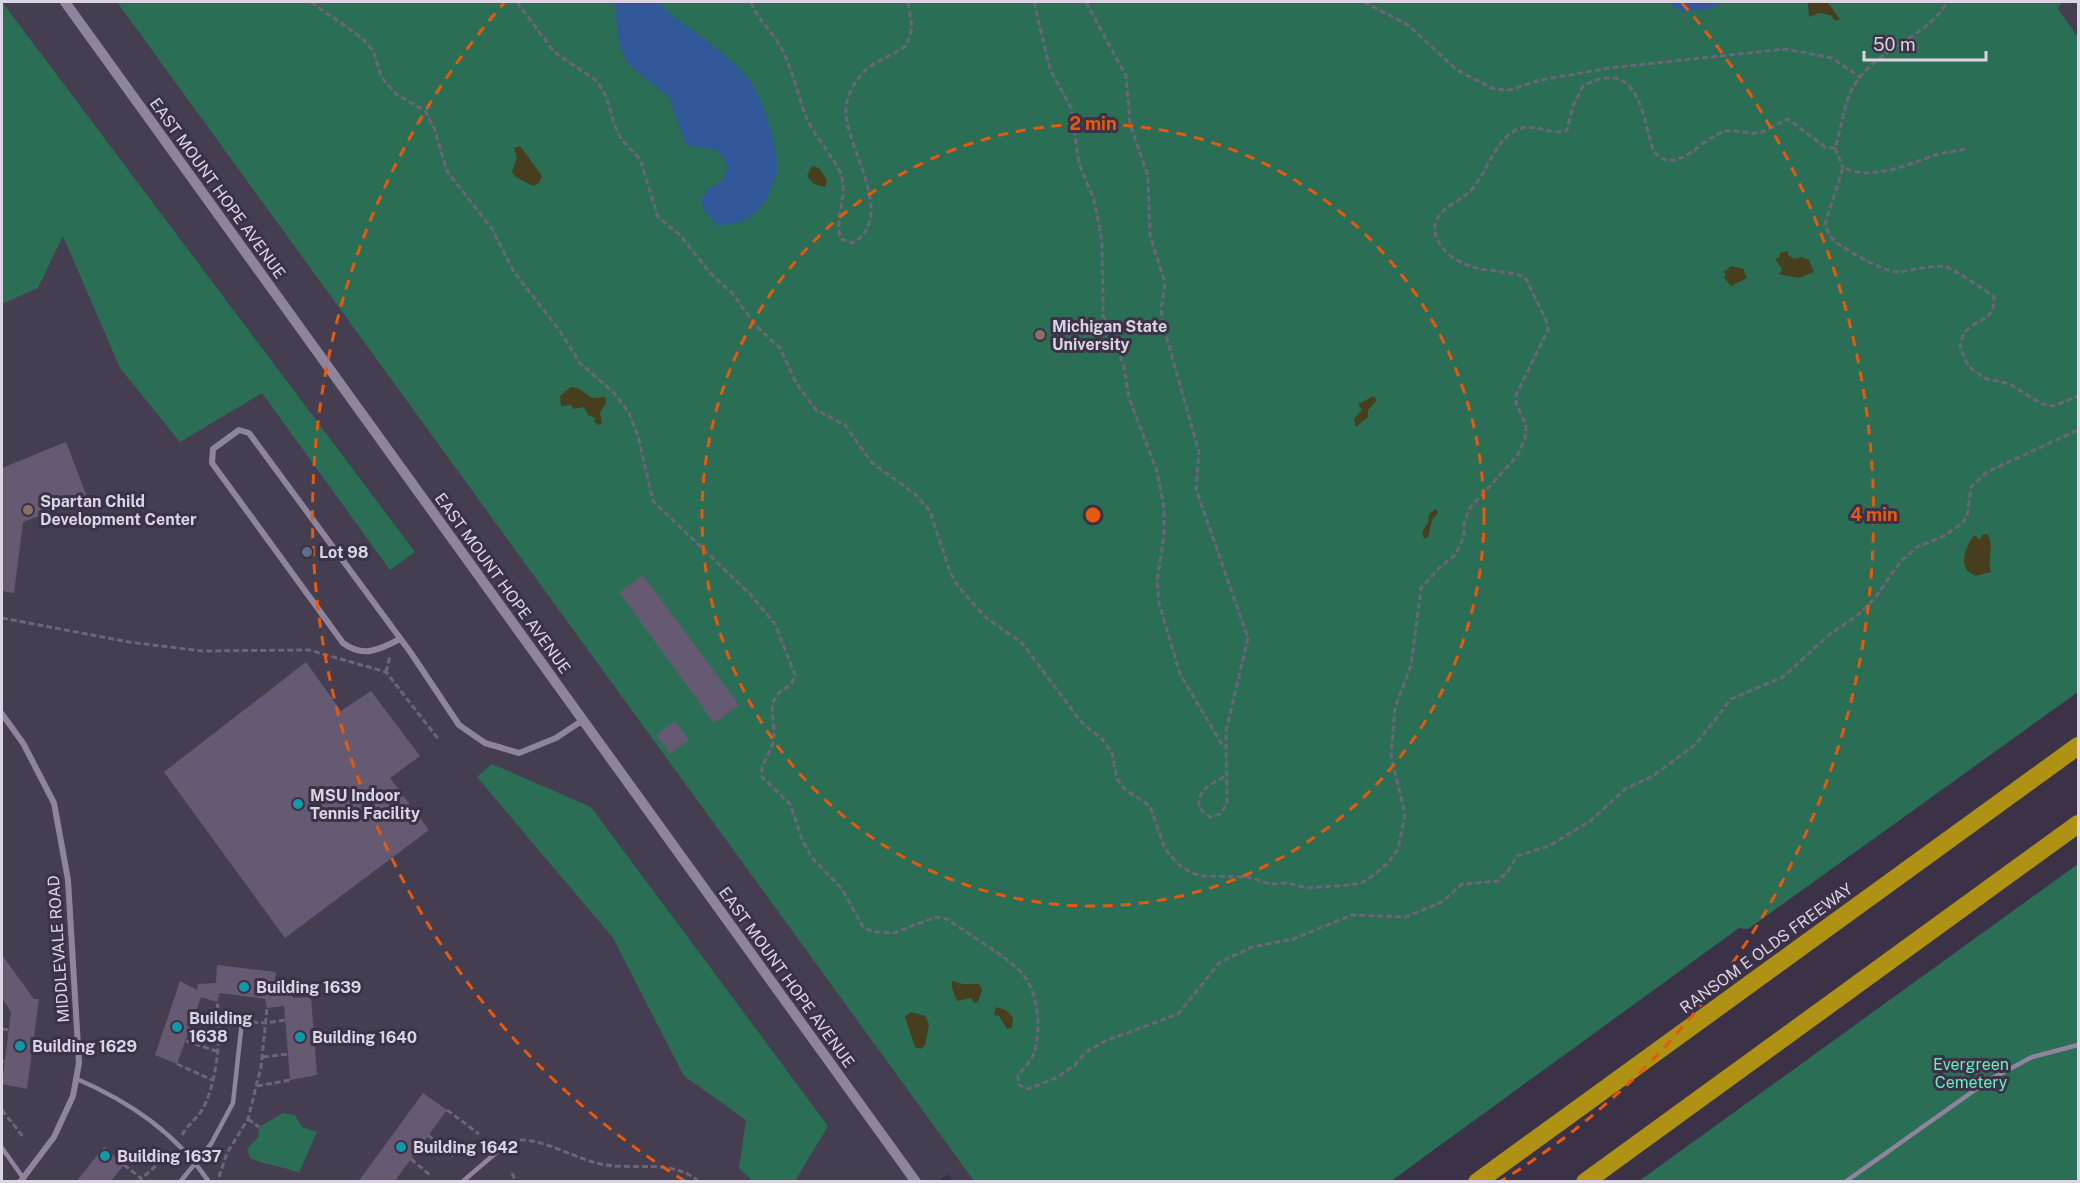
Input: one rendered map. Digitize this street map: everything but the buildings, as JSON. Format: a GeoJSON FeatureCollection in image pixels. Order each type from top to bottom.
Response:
{"type":"FeatureCollection","features":[{"type":"Feature","properties":{"kind":"highway","name":"RANSOM E OLDS FREEWAY"},"geometry":{"type":"LineString","coordinates":[[1477,1182],[2079,746]]}},
{"type":"Feature","properties":{"kind":"highway"},"geometry":{"type":"LineString","coordinates":[[1585,1182],[2079,824]]}},
{"type":"Feature","properties":{"kind":"street","name":"EAST MOUNT HOPE AVENUE"},"geometry":{"type":"LineString","coordinates":[[65,2],[916,1182]]}},
{"type":"Feature","properties":{"kind":"street"},"geometry":{"type":"LineString","coordinates":[[400,639],[366,653],[353,651],[343,643],[212,463],[213,449],[239,430],[249,433],[400,639],[459,725],[485,743],[519,753],[556,738],[583,720]]}},
{"type":"Feature","properties":{"kind":"street","name":"MIDDLEVALE ROAD"},"geometry":{"type":"LineString","coordinates":[[2,714],[23,743],[54,803],[68,880],[79,1063],[73,1095],[54,1137],[22,1180]]}},
{"type":"Feature","properties":{"kind":"lane"},"geometry":{"type":"LineString","coordinates":[[180,1182],[197,1164],[233,1103],[242,1021]]}},
{"type":"Feature","properties":{"kind":"lane"},"geometry":{"type":"LineString","coordinates":[[1845,1182],[1989,1080],[2032,1057],[2079,1045]]}},
{"type":"Feature","properties":{"kind":"lane"},"geometry":{"type":"LineString","coordinates":[[77,1079],[107,1092],[145,1116],[178,1142],[209,1182]]}},
{"type":"Feature","properties":{"kind":"lane"},"geometry":{"type":"LineString","coordinates":[[462,1182],[504,1146]]}},
{"type":"Feature","properties":{"kind":"lane"},"geometry":{"type":"LineString","coordinates":[[2,1148],[22,1180]]}},
{"type":"Feature","properties":{"kind":"path"},"geometry":{"type":"LineString","coordinates":[[311,2],[362,38],[373,51],[382,78],[396,94],[425,111],[434,128],[447,171],[492,229],[523,286],[569,344],[580,363],[615,393],[629,413],[638,436],[653,501],[750,594],[775,624],[795,675],[791,685],[781,690],[773,702],[770,715],[774,730],[773,746],[760,766],[762,777],[790,804],[803,842],[813,859],[842,889],[863,927],[874,932],[894,933],[936,917],[947,919],[1021,971],[1032,991],[1036,1018],[1037,1039],[1034,1054],[1018,1075],[1019,1085],[1028,1089],[1056,1078],[1075,1065],[1086,1052],[1105,1041],[1178,1014],[1221,962],[1252,947],[1293,939],[1352,915],[1405,917],[1442,902],[1462,884],[1497,881],[1508,871],[1516,856],[1549,846],[1590,821],[1625,789],[1653,776],[1696,744],[1731,699],[1783,676],[1830,634],[1858,615],[1875,598],[1900,562],[1917,547],[1955,530],[1967,517],[1971,487],[1987,472],[2002,462],[2079,430]]}},
{"type":"Feature","properties":{"kind":"path"},"geometry":{"type":"LineString","coordinates":[[517,2],[554,52],[597,81],[606,96],[621,139],[640,159],[658,217],[681,236],[710,273],[732,293],[756,326],[780,348],[796,383],[816,410],[845,425],[854,433],[872,463],[915,494],[930,511],[950,572],[965,596],[984,616],[1022,643],[1082,723],[1103,740],[1112,753],[1117,779],[1126,790],[1150,806],[1166,849],[1179,865],[1200,876],[1248,877],[1270,884],[1288,883],[1307,888],[1360,883],[1387,864],[1398,849],[1405,814],[1391,756],[1395,708],[1411,665],[1421,588],[1433,573],[1456,554],[1464,536],[1464,524],[1470,509],[1492,481],[1517,456],[1525,438],[1526,424],[1516,403],[1516,395],[1548,330],[1546,320],[1525,277],[1513,272],[1468,266],[1446,252],[1435,234],[1436,222],[1440,215],[1470,192],[1501,144],[1514,132],[1529,126],[1558,133],[1567,130],[1573,106],[1583,86],[1604,79],[1620,79],[1634,90],[1653,150],[1659,157],[1667,160],[1682,158],[1726,131],[1758,133],[1788,119],[1825,147],[1835,148]]}},
{"type":"Feature","properties":{"kind":"path"},"geometry":{"type":"LineString","coordinates":[[751,2],[755,14],[778,44],[807,119],[840,172],[844,187],[837,221],[838,230],[841,239],[853,243],[864,234],[872,207],[867,181],[848,129],[845,112],[849,93],[868,66],[906,45],[912,27],[908,2]]}},
{"type":"Feature","properties":{"kind":"path"},"geometry":{"type":"LineString","coordinates":[[1034,2],[1050,69],[1071,108],[1079,164],[1095,208],[1102,242],[1103,316],[1115,341],[1124,367],[1129,398],[1157,471],[1164,508],[1164,536],[1156,580],[1159,603],[1180,675],[1225,749]]}},
{"type":"Feature","properties":{"kind":"path"},"geometry":{"type":"LineString","coordinates":[[1086,2],[1126,76],[1130,124],[1148,176],[1150,235],[1165,283],[1161,310],[1163,325],[1199,452],[1196,489],[1248,638],[1246,654],[1234,689],[1225,749],[1226,776],[1227,804],[1220,814],[1210,817],[1199,808],[1198,800],[1206,786],[1226,776]]}},
{"type":"Feature","properties":{"kind":"path"},"geometry":{"type":"LineString","coordinates":[[1364,2],[1408,25],[1457,70],[1494,89],[1509,90],[1541,80],[1609,68],[1785,48],[1832,58],[1861,78]]}},
{"type":"Feature","properties":{"kind":"path"},"geometry":{"type":"LineString","coordinates":[[1947,2],[1940,15],[1878,58],[1851,90],[1835,148],[1843,168],[1825,224],[1830,236],[1838,244],[1893,272],[1936,266],[1951,268],[1963,279],[1987,290],[1994,297],[1994,307],[1985,319],[1964,333],[1960,346],[1968,366],[1984,378],[2018,388],[2042,404],[2054,406],[2079,396]]}},
{"type":"Feature","properties":{"kind":"path"},"geometry":{"type":"LineString","coordinates":[[1843,168],[1855,172],[1881,173],[1933,156],[1965,149]]}},
{"type":"Feature","properties":{"kind":"path"},"geometry":{"type":"LineString","coordinates":[[2,618],[129,642],[202,651],[309,650],[386,672],[439,740]]}},
{"type":"Feature","properties":{"kind":"path"},"geometry":{"type":"LineString","coordinates":[[124,1165],[139,1180],[173,1150],[189,1122],[199,1114],[210,1092],[212,1080],[220,1019],[217,1002]]}},
{"type":"Feature","properties":{"kind":"path"},"geometry":{"type":"LineString","coordinates":[[215,1182],[226,1163],[227,1153],[248,1119],[262,1057],[267,1008]]}},
{"type":"Feature","properties":{"kind":"path"},"geometry":{"type":"LineString","coordinates":[[2,1029],[9,1030]]}},
{"type":"Feature","properties":{"kind":"path"},"geometry":{"type":"LineString","coordinates":[[186,1041],[216,1052]]}},
{"type":"Feature","properties":{"kind":"path"},"geometry":{"type":"LineString","coordinates":[[262,1057],[288,1054]]}},
{"type":"Feature","properties":{"kind":"path"},"geometry":{"type":"LineString","coordinates":[[177,1064],[212,1080]]}},
{"type":"Feature","properties":{"kind":"path"},"geometry":{"type":"LineString","coordinates":[[256,1086],[290,1080]]}},
{"type":"Feature","properties":{"kind":"path"},"geometry":{"type":"LineString","coordinates":[[2,1110],[24,1138]]}},
{"type":"Feature","properties":{"kind":"path"},"geometry":{"type":"LineString","coordinates":[[447,1110],[479,1134]]}},
{"type":"Feature","properties":{"kind":"path"},"geometry":{"type":"LineString","coordinates":[[248,1119],[259,1127]]}},
{"type":"Feature","properties":{"kind":"path"},"geometry":{"type":"LineString","coordinates":[[428,1135],[453,1156]]}},
{"type":"Feature","properties":{"kind":"path"},"geometry":{"type":"LineString","coordinates":[[504,1146],[510,1140],[528,1139],[599,1164],[628,1168],[675,1168],[693,1175],[699,1182]]}},
{"type":"Feature","properties":{"kind":"path"},"geometry":{"type":"LineString","coordinates":[[411,1159],[430,1175]]}},
{"type":"Feature","properties":{"kind":"path"},"geometry":{"type":"LineString","coordinates":[[512,1173],[516,1182]]}},
{"type":"Feature","properties":{"kind":"shaded area","name":"Michigan State University"},"geometry":{"type":"Polygon","coordinates":[[[2,2],[2078,2],[2078,669],[1369,1181],[954,1182],[948,1174],[937,1182],[2,1182],[2,2]]]}},
{"type":"Feature","properties":{"kind":"green space"},"geometry":{"type":"Polygon","coordinates":[[[2,2],[415,552],[390,570],[262,393],[180,442],[120,368],[63,236],[38,288],[2,304],[2,2]]]}},
{"type":"Feature","properties":{"kind":"green space","name":"Michigan State University"},"geometry":{"type":"Polygon","coordinates":[[[117,2],[2062,2],[2058,9],[2078,37],[2078,692],[1748,929],[1739,928],[1391,1181],[974,1181],[117,2]]]}},
{"type":"Feature","properties":{"kind":"green space"},"geometry":{"type":"Polygon","coordinates":[[[492,764],[591,807],[828,1126],[795,1181],[752,1181],[739,1168],[746,1120],[684,1076],[613,938],[477,777],[492,764]]]}},
{"type":"Feature","properties":{"kind":"green space","name":"Evergreen Cemetery"},"geometry":{"type":"Polygon","coordinates":[[[2078,864],[2078,1181],[1639,1181],[2078,864]]]}},
{"type":"Feature","properties":{"kind":"green space"},"geometry":{"type":"Polygon","coordinates":[[[283,1113],[295,1115],[302,1127],[317,1132],[299,1173],[250,1158],[247,1149],[258,1137],[259,1127],[283,1113]]]}},
{"type":"Feature","properties":{"kind":"sand"},"geometry":{"type":"Polygon","coordinates":[[[1808,2],[1827,2],[1840,19],[1835,21],[1830,15],[1819,13],[1809,17],[1808,2]]]}},
{"type":"Feature","properties":{"kind":"sand"},"geometry":{"type":"Polygon","coordinates":[[[520,146],[542,176],[539,183],[533,186],[516,177],[512,172],[517,158],[514,148],[520,146]]]}},
{"type":"Feature","properties":{"kind":"sand"},"geometry":{"type":"Polygon","coordinates":[[[812,166],[819,168],[827,180],[825,187],[814,184],[807,176],[812,166]]]}},
{"type":"Feature","properties":{"kind":"sand"},"geometry":{"type":"Polygon","coordinates":[[[1788,251],[1788,255],[1794,259],[1802,257],[1809,260],[1814,272],[1798,278],[1779,274],[1782,269],[1775,259],[1780,257],[1780,253],[1788,251]]]}},
{"type":"Feature","properties":{"kind":"sand"},"geometry":{"type":"Polygon","coordinates":[[[1732,266],[1743,269],[1747,278],[1731,286],[1724,278],[1726,273],[1723,272],[1732,266]]]}},
{"type":"Feature","properties":{"kind":"sand"},"geometry":{"type":"Polygon","coordinates":[[[571,387],[578,388],[592,398],[605,397],[606,403],[600,413],[602,424],[598,425],[594,421],[596,418],[588,415],[584,407],[574,409],[571,405],[561,406],[560,396],[571,387]]]}},
{"type":"Feature","properties":{"kind":"sand"},"geometry":{"type":"Polygon","coordinates":[[[1374,396],[1377,400],[1368,410],[1368,417],[1356,427],[1354,419],[1362,410],[1358,404],[1374,396]]]}},
{"type":"Feature","properties":{"kind":"sand"},"geometry":{"type":"Polygon","coordinates":[[[1436,509],[1438,513],[1432,520],[1428,537],[1424,539],[1422,532],[1428,523],[1429,514],[1436,509]]]}},
{"type":"Feature","properties":{"kind":"sand"},"geometry":{"type":"Polygon","coordinates":[[[1987,534],[1990,543],[1991,572],[1976,576],[1966,568],[1965,552],[1974,535],[1980,540],[1982,535],[1987,534]]]}},
{"type":"Feature","properties":{"kind":"sand"},"geometry":{"type":"Polygon","coordinates":[[[952,981],[979,984],[982,990],[978,1002],[974,1003],[971,998],[957,1001],[952,981]]]}},
{"type":"Feature","properties":{"kind":"sand"},"geometry":{"type":"Polygon","coordinates":[[[996,1007],[1006,1010],[1013,1018],[1012,1028],[1007,1029],[999,1016],[994,1015],[996,1007]]]}},
{"type":"Feature","properties":{"kind":"sand"},"geometry":{"type":"Polygon","coordinates":[[[911,1012],[925,1016],[929,1024],[925,1045],[921,1049],[915,1047],[905,1017],[911,1012]]]}},
{"type":"Feature","properties":{"kind":"water"},"geometry":{"type":"Polygon","coordinates":[[[614,2],[659,2],[665,10],[733,62],[750,81],[770,126],[776,151],[777,173],[766,199],[756,213],[750,217],[735,223],[717,225],[704,210],[701,200],[707,189],[721,183],[728,166],[717,150],[686,145],[669,97],[630,66],[620,48],[614,2]]]}},
{"type":"Feature","properties":{"kind":"water"},"geometry":{"type":"Polygon","coordinates":[[[1669,2],[1719,2],[1712,9],[1681,12],[1669,2]]]}},
{"type":"Feature","properties":{"kind":"place","name":"Michigan State University"},"geometry":{"type":"Point","coordinates":[1040,335]}},
{"type":"Feature","properties":{"kind":"place","name":"Spartan Child Development Center"},"geometry":{"type":"Point","coordinates":[28,510]}},
{"type":"Feature","properties":{"kind":"place","name":"Lot 98"},"geometry":{"type":"Point","coordinates":[307,552]}},
{"type":"Feature","properties":{"kind":"place","name":"MSU Indoor Tennis Facility"},"geometry":{"type":"Point","coordinates":[298,804]}},
{"type":"Feature","properties":{"kind":"place","name":"Building 1639"},"geometry":{"type":"Point","coordinates":[244,987]}},
{"type":"Feature","properties":{"kind":"place","name":"Building 1638"},"geometry":{"type":"Point","coordinates":[177,1027]}},
{"type":"Feature","properties":{"kind":"place","name":"Building 1640"},"geometry":{"type":"Point","coordinates":[300,1037]}},
{"type":"Feature","properties":{"kind":"place","name":"Building 1629"},"geometry":{"type":"Point","coordinates":[20,1046]}},
{"type":"Feature","properties":{"kind":"place","name":"Building 1642"},"geometry":{"type":"Point","coordinates":[401,1147]}},
{"type":"Feature","properties":{"kind":"place","name":"Building 1637"},"geometry":{"type":"Point","coordinates":[105,1156]}}]}
